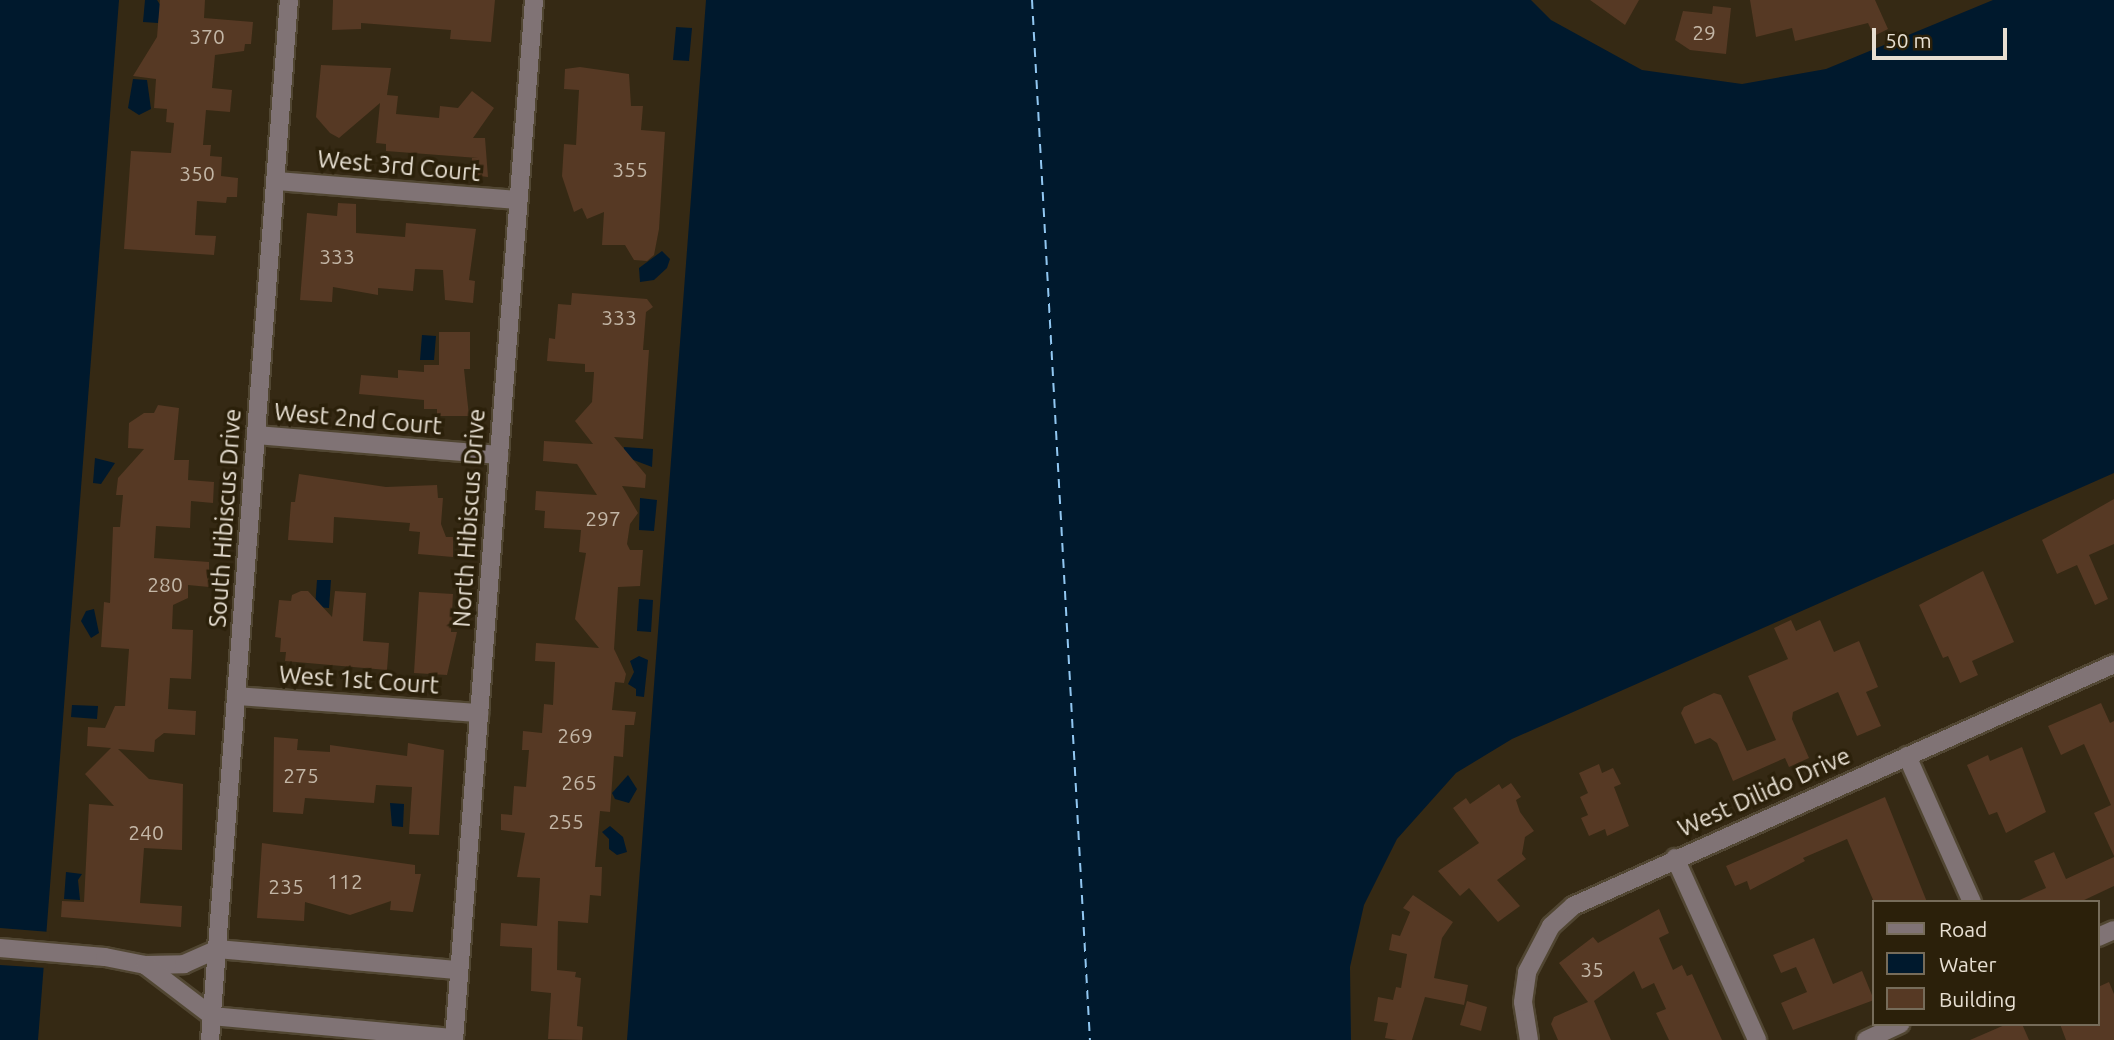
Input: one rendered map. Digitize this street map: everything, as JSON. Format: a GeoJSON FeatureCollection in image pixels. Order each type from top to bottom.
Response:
{"type":"FeatureCollection","features":[{"type":"Feature","properties":{"kind":"street","name":"South Hibiscus Drive"},"geometry":{"type":"LineString","coordinates":[[210,1040],[289,0]]}},
{"type":"Feature","properties":{"kind":"street","name":"North Hibiscus Drive"},"geometry":{"type":"LineString","coordinates":[[454,1039],[534,0]]}},
{"type":"Feature","properties":{"kind":"street","name":"West 3rd Court"},"geometry":{"type":"LineString","coordinates":[[276,181],[518,200]]}},
{"type":"Feature","properties":{"kind":"street","name":"West 2nd Court"},"geometry":{"type":"LineString","coordinates":[[256,435],[499,455]]}},
{"type":"Feature","properties":{"kind":"street","name":"West Dilido Drive"},"geometry":{"type":"LineString","coordinates":[[1529,1040],[1522,1002],[1527,972],[1551,926],[1586,898],[2114,664]]}},
{"type":"Feature","properties":{"kind":"street","name":"West 1st Court"},"geometry":{"type":"LineString","coordinates":[[236,696],[479,713]]}},
{"type":"Feature","properties":{"kind":"street"},"geometry":{"type":"LineString","coordinates":[[1907,756],[1971,900]]}},
{"type":"Feature","properties":{"kind":"street"},"geometry":{"type":"LineString","coordinates":[[1675,858],[1757,1040]]}},
{"type":"Feature","properties":{"kind":"street"},"geometry":{"type":"LineString","coordinates":[[0,948],[145,965],[184,964],[217,949],[459,970]]}},
{"type":"Feature","properties":{"kind":"street"},"geometry":{"type":"LineString","coordinates":[[145,965],[212,1016],[454,1039]]}},
{"type":"Feature","properties":{"kind":"street"},"geometry":{"type":"LineString","coordinates":[[1866,1040],[1898,1026]]}},
{"type":"Feature","properties":{"kind":"water"},"geometry":{"type":"Polygon","coordinates":[[[0,0],[119,0],[38,1040],[0,1040],[0,0]]]}},
{"type":"Feature","properties":{"kind":"water"},"geometry":{"type":"Polygon","coordinates":[[[145,0],[157,0],[161,6],[158,23],[143,22],[145,0]]]}},
{"type":"Feature","properties":{"kind":"water"},"geometry":{"type":"Polygon","coordinates":[[[706,0],[1531,0],[1551,20],[1642,70],[1742,84],[1826,69],[1993,0],[2114,0],[2114,473],[1512,739],[1456,773],[1397,839],[1364,905],[1350,967],[1351,1040],[627,1040],[706,0]]]}},
{"type":"Feature","properties":{"kind":"water"},"geometry":{"type":"Polygon","coordinates":[[[676,27],[692,28],[689,61],[673,60],[676,27]]]}},
{"type":"Feature","properties":{"kind":"water"},"geometry":{"type":"Polygon","coordinates":[[[133,79],[147,80],[151,109],[139,115],[128,108],[133,79]]]}},
{"type":"Feature","properties":{"kind":"water"},"geometry":{"type":"Polygon","coordinates":[[[662,251],[670,259],[667,268],[654,280],[640,282],[639,268],[662,251]]]}},
{"type":"Feature","properties":{"kind":"water"},"geometry":{"type":"Polygon","coordinates":[[[422,335],[436,336],[434,360],[420,360],[422,335]]]}},
{"type":"Feature","properties":{"kind":"water"},"geometry":{"type":"Polygon","coordinates":[[[624,447],[653,449],[652,467],[623,456],[624,447]]]}},
{"type":"Feature","properties":{"kind":"water"},"geometry":{"type":"Polygon","coordinates":[[[95,458],[115,463],[101,484],[93,483],[95,458]]]}},
{"type":"Feature","properties":{"kind":"water"},"geometry":{"type":"Polygon","coordinates":[[[640,498],[657,500],[654,531],[639,530],[640,498]]]}},
{"type":"Feature","properties":{"kind":"water"},"geometry":{"type":"Polygon","coordinates":[[[317,580],[331,580],[329,608],[315,607],[317,580]]]}},
{"type":"Feature","properties":{"kind":"water"},"geometry":{"type":"Polygon","coordinates":[[[639,599],[653,600],[651,632],[637,631],[639,599]]]}},
{"type":"Feature","properties":{"kind":"water"},"geometry":{"type":"Polygon","coordinates":[[[94,609],[99,633],[91,638],[81,621],[86,611],[94,609]]]}},
{"type":"Feature","properties":{"kind":"water"},"geometry":{"type":"Polygon","coordinates":[[[639,656],[648,660],[644,697],[636,696],[636,689],[628,684],[634,672],[630,661],[639,656]]]}},
{"type":"Feature","properties":{"kind":"water"},"geometry":{"type":"Polygon","coordinates":[[[72,705],[98,706],[97,719],[71,717],[72,705]]]}},
{"type":"Feature","properties":{"kind":"water"},"geometry":{"type":"Polygon","coordinates":[[[628,775],[637,789],[629,803],[615,799],[612,793],[628,775]]]}},
{"type":"Feature","properties":{"kind":"water"},"geometry":{"type":"Polygon","coordinates":[[[390,803],[404,804],[403,827],[392,826],[390,803]]]}},
{"type":"Feature","properties":{"kind":"water"},"geometry":{"type":"Polygon","coordinates":[[[610,826],[623,837],[627,852],[617,855],[609,849],[609,839],[602,832],[610,826]]]}},
{"type":"Feature","properties":{"kind":"water"},"geometry":{"type":"Polygon","coordinates":[[[66,872],[82,874],[78,880],[80,900],[64,899],[66,872]]]}},
{"type":"Feature","properties":{"kind":"pier"},"geometry":{"type":"Polygon","coordinates":[[[0,928],[50,932],[47,968],[0,965],[0,928]]]}},
{"type":"Feature","properties":{"kind":"building"},"geometry":{"type":"Polygon","coordinates":[[[160,0],[205,0],[204,18],[253,22],[251,44],[245,44],[244,51],[215,55],[212,88],[232,90],[230,112],[206,110],[203,145],[211,145],[210,156],[222,157],[221,176],[238,178],[237,197],[227,197],[226,203],[197,201],[195,235],[216,236],[214,255],[124,249],[131,151],[171,153],[174,123],[166,122],[167,109],[154,108],[156,79],[133,76],[157,37],[160,0]]]}},
{"type":"Feature","properties":{"kind":"building"},"geometry":{"type":"Polygon","coordinates":[[[333,0],[495,0],[491,42],[450,39],[451,30],[361,23],[361,29],[332,30],[333,0]]]}},
{"type":"Feature","properties":{"kind":"building"},"geometry":{"type":"Polygon","coordinates":[[[1590,0],[1639,0],[1625,25],[1590,0]]]}},
{"type":"Feature","properties":{"kind":"building"},"geometry":{"type":"Polygon","coordinates":[[[1750,0],[1875,0],[1888,29],[1874,36],[1868,23],[1795,41],[1792,28],[1756,37],[1750,0]]]}},
{"type":"Feature","properties":{"kind":"building"},"geometry":{"type":"Polygon","coordinates":[[[1713,6],[1731,8],[1726,54],[1690,50],[1675,40],[1683,11],[1712,14],[1713,6]]]}},
{"type":"Feature","properties":{"kind":"building"},"geometry":{"type":"Polygon","coordinates":[[[321,65],[391,68],[387,95],[398,96],[396,114],[439,118],[440,106],[458,108],[472,91],[494,108],[473,138],[485,138],[488,177],[471,175],[472,158],[478,158],[386,151],[386,144],[376,143],[380,103],[339,138],[330,133],[316,117],[321,65]]]}},
{"type":"Feature","properties":{"kind":"building"},"geometry":{"type":"Polygon","coordinates":[[[580,67],[629,74],[631,106],[643,106],[641,130],[665,132],[659,229],[654,255],[647,261],[634,260],[625,245],[602,245],[604,212],[587,219],[582,208],[574,212],[562,176],[564,144],[576,145],[579,90],[564,89],[565,69],[580,67]]]}},
{"type":"Feature","properties":{"kind":"building"},"geometry":{"type":"Polygon","coordinates":[[[338,203],[356,204],[356,233],[405,237],[406,223],[476,229],[469,280],[475,281],[473,303],[445,300],[443,270],[415,269],[413,291],[378,288],[378,295],[333,287],[332,302],[300,300],[307,213],[337,216],[338,203]]]}},
{"type":"Feature","properties":{"kind":"building"},"geometry":{"type":"Polygon","coordinates":[[[572,293],[647,299],[653,307],[646,312],[643,350],[649,350],[643,439],[614,437],[646,475],[645,488],[622,486],[638,513],[630,524],[627,544],[630,550],[643,550],[640,586],[618,587],[614,649],[626,674],[624,683],[615,682],[612,710],[636,712],[634,725],[625,725],[623,757],[614,756],[610,812],[600,811],[595,867],[602,867],[601,896],[590,895],[588,923],[558,921],[557,970],[576,972],[575,977],[581,978],[577,1026],[583,1027],[582,1040],[548,1039],[551,993],[531,991],[532,948],[500,946],[501,923],[537,926],[540,878],[517,877],[525,833],[501,830],[501,814],[512,815],[514,786],[526,787],[529,750],[522,750],[523,731],[542,733],[544,704],[553,705],[555,662],[535,661],[536,643],[599,648],[575,619],[586,553],[579,552],[581,530],[544,528],[545,511],[535,510],[536,491],[597,495],[577,464],[543,461],[544,441],[593,444],[575,421],[592,402],[594,372],[585,372],[585,364],[547,361],[549,338],[555,339],[558,304],[571,305],[572,293]]]}},
{"type":"Feature","properties":{"kind":"building"},"geometry":{"type":"Polygon","coordinates":[[[439,332],[470,332],[470,369],[464,369],[469,416],[437,416],[437,409],[424,409],[424,400],[359,394],[361,375],[398,378],[398,370],[424,372],[424,365],[439,365],[439,332]]]}},
{"type":"Feature","properties":{"kind":"building"},"geometry":{"type":"Polygon","coordinates":[[[158,405],[179,408],[174,460],[189,460],[188,480],[214,482],[213,503],[191,501],[190,528],[156,526],[154,558],[209,562],[209,587],[188,585],[188,598],[173,605],[172,629],[193,630],[192,660],[191,679],[170,678],[168,709],[196,711],[195,735],[164,733],[155,740],[154,752],[118,749],[149,779],[183,784],[182,850],[144,848],[140,903],[182,906],[181,927],[61,917],[62,901],[84,902],[89,804],[114,806],[85,774],[111,748],[87,746],[88,727],[105,728],[115,706],[125,706],[129,649],[101,647],[104,602],[110,603],[113,527],[120,527],[123,495],[116,495],[118,478],[144,449],[128,448],[129,423],[144,413],[154,413],[158,405]]]}},
{"type":"Feature","properties":{"kind":"building"},"geometry":{"type":"Polygon","coordinates":[[[299,474],[386,487],[437,485],[438,498],[443,498],[441,524],[446,537],[453,537],[453,557],[418,554],[420,532],[409,531],[410,523],[334,517],[333,543],[288,540],[291,502],[295,502],[299,474]]]}},
{"type":"Feature","properties":{"kind":"building"},"geometry":{"type":"Polygon","coordinates":[[[2114,499],[2114,544],[2089,555],[2108,599],[2095,605],[2077,565],[2057,574],[2042,540],[2114,499]]]}},
{"type":"Feature","properties":{"kind":"building"},"geometry":{"type":"Polygon","coordinates":[[[1983,571],[2014,642],[1972,661],[1978,675],[1960,683],[1948,656],[1943,658],[1919,605],[1983,571]]]}},
{"type":"Feature","properties":{"kind":"building"},"geometry":{"type":"Polygon","coordinates":[[[308,591],[332,617],[335,591],[366,593],[363,641],[389,643],[387,670],[285,661],[286,652],[280,652],[281,638],[275,637],[279,600],[291,601],[292,595],[308,591]]]}},
{"type":"Feature","properties":{"kind":"building"},"geometry":{"type":"Polygon","coordinates":[[[419,592],[453,594],[451,632],[457,632],[447,675],[414,673],[419,592]]]}},
{"type":"Feature","properties":{"kind":"building"},"geometry":{"type":"Polygon","coordinates":[[[1791,620],[1796,631],[1820,620],[1834,652],[1859,641],[1878,687],[1866,692],[1881,726],[1857,736],[1838,692],[1793,712],[1792,719],[1809,758],[1789,767],[1785,758],[1733,781],[1717,743],[1710,738],[1695,744],[1681,713],[1684,707],[1714,693],[1721,695],[1747,751],[1776,740],[1748,676],[1788,659],[1774,628],[1791,620]]]}},
{"type":"Feature","properties":{"kind":"building"},"geometry":{"type":"Polygon","coordinates":[[[2101,703],[2110,723],[2114,721],[2114,856],[2094,813],[2111,805],[2084,744],[2061,755],[2048,726],[2101,703]]]}},
{"type":"Feature","properties":{"kind":"building"},"geometry":{"type":"Polygon","coordinates":[[[274,737],[298,739],[297,750],[330,752],[330,745],[407,756],[408,743],[444,750],[439,835],[409,834],[412,787],[376,785],[374,803],[305,798],[303,814],[273,812],[274,737]]]}},
{"type":"Feature","properties":{"kind":"building"},"geometry":{"type":"Polygon","coordinates":[[[2022,747],[2046,812],[2006,833],[1997,812],[1989,815],[1967,765],[1988,755],[1990,761],[2022,747]]]}},
{"type":"Feature","properties":{"kind":"building"},"geometry":{"type":"Polygon","coordinates":[[[1599,764],[1602,773],[1613,768],[1621,784],[1614,787],[1629,826],[1607,836],[1605,829],[1589,836],[1581,818],[1588,815],[1580,797],[1588,793],[1579,773],[1599,764]]]}},
{"type":"Feature","properties":{"kind":"building"},"geometry":{"type":"Polygon","coordinates":[[[1511,783],[1521,797],[1516,800],[1520,812],[1534,831],[1525,837],[1522,854],[1526,859],[1497,880],[1520,906],[1498,922],[1469,888],[1460,896],[1438,871],[1479,843],[1453,808],[1466,798],[1470,804],[1499,784],[1502,789],[1511,783]]]}},
{"type":"Feature","properties":{"kind":"building"},"geometry":{"type":"Polygon","coordinates":[[[1885,797],[1926,900],[1873,900],[1847,839],[1803,858],[1805,861],[1750,890],[1747,881],[1735,886],[1726,866],[1885,797]]]}},
{"type":"Feature","properties":{"kind":"building"},"geometry":{"type":"Polygon","coordinates":[[[262,843],[415,865],[415,874],[421,874],[413,912],[390,910],[391,901],[350,915],[305,902],[304,921],[257,918],[262,843]]]}},
{"type":"Feature","properties":{"kind":"building"},"geometry":{"type":"Polygon","coordinates":[[[2054,852],[2066,879],[2114,857],[2114,886],[2084,900],[2019,900],[2046,888],[2034,861],[2054,852]]]}},
{"type":"Feature","properties":{"kind":"building"},"geometry":{"type":"Polygon","coordinates":[[[1413,895],[1453,922],[1442,938],[1434,978],[1468,985],[1464,1005],[1425,997],[1412,1040],[1397,1040],[1385,1038],[1388,1023],[1374,1021],[1378,997],[1393,1000],[1396,987],[1401,988],[1407,954],[1389,950],[1392,934],[1400,936],[1410,912],[1403,908],[1413,895]]]}},
{"type":"Feature","properties":{"kind":"building"},"geometry":{"type":"Polygon","coordinates":[[[1659,909],[1669,933],[1659,938],[1673,970],[1682,965],[1687,976],[1692,974],[1722,1040],[1669,1040],[1656,1013],[1666,1009],[1654,983],[1642,989],[1634,971],[1594,1001],[1611,1040],[1558,1040],[1551,1024],[1554,1017],[1588,1002],[1559,963],[1593,937],[1598,943],[1659,909]]]}},
{"type":"Feature","properties":{"kind":"building"},"geometry":{"type":"Polygon","coordinates":[[[1814,938],[1833,984],[1862,971],[1872,1001],[1793,1030],[1781,1003],[1807,992],[1796,967],[1781,973],[1773,955],[1814,938]]]}},
{"type":"Feature","properties":{"kind":"building"},"geometry":{"type":"Polygon","coordinates":[[[2109,982],[2114,994],[2114,1040],[2066,1040],[2061,1026],[2100,1026],[2100,986],[2109,982]]]}},
{"type":"Feature","properties":{"kind":"building"},"geometry":{"type":"Polygon","coordinates":[[[1467,1001],[1487,1007],[1481,1031],[1460,1025],[1467,1001]]]}},
{"type":"Feature","properties":{"kind":"building"},"geometry":{"type":"Polygon","coordinates":[[[2002,1026],[2023,1026],[2029,1040],[1970,1040],[2002,1026]]]}},
{"type":"Feature","properties":{"kind":"ferry route"},"geometry":{"type":"LineString","coordinates":[[1032,0],[1090,1040]]}}]}
